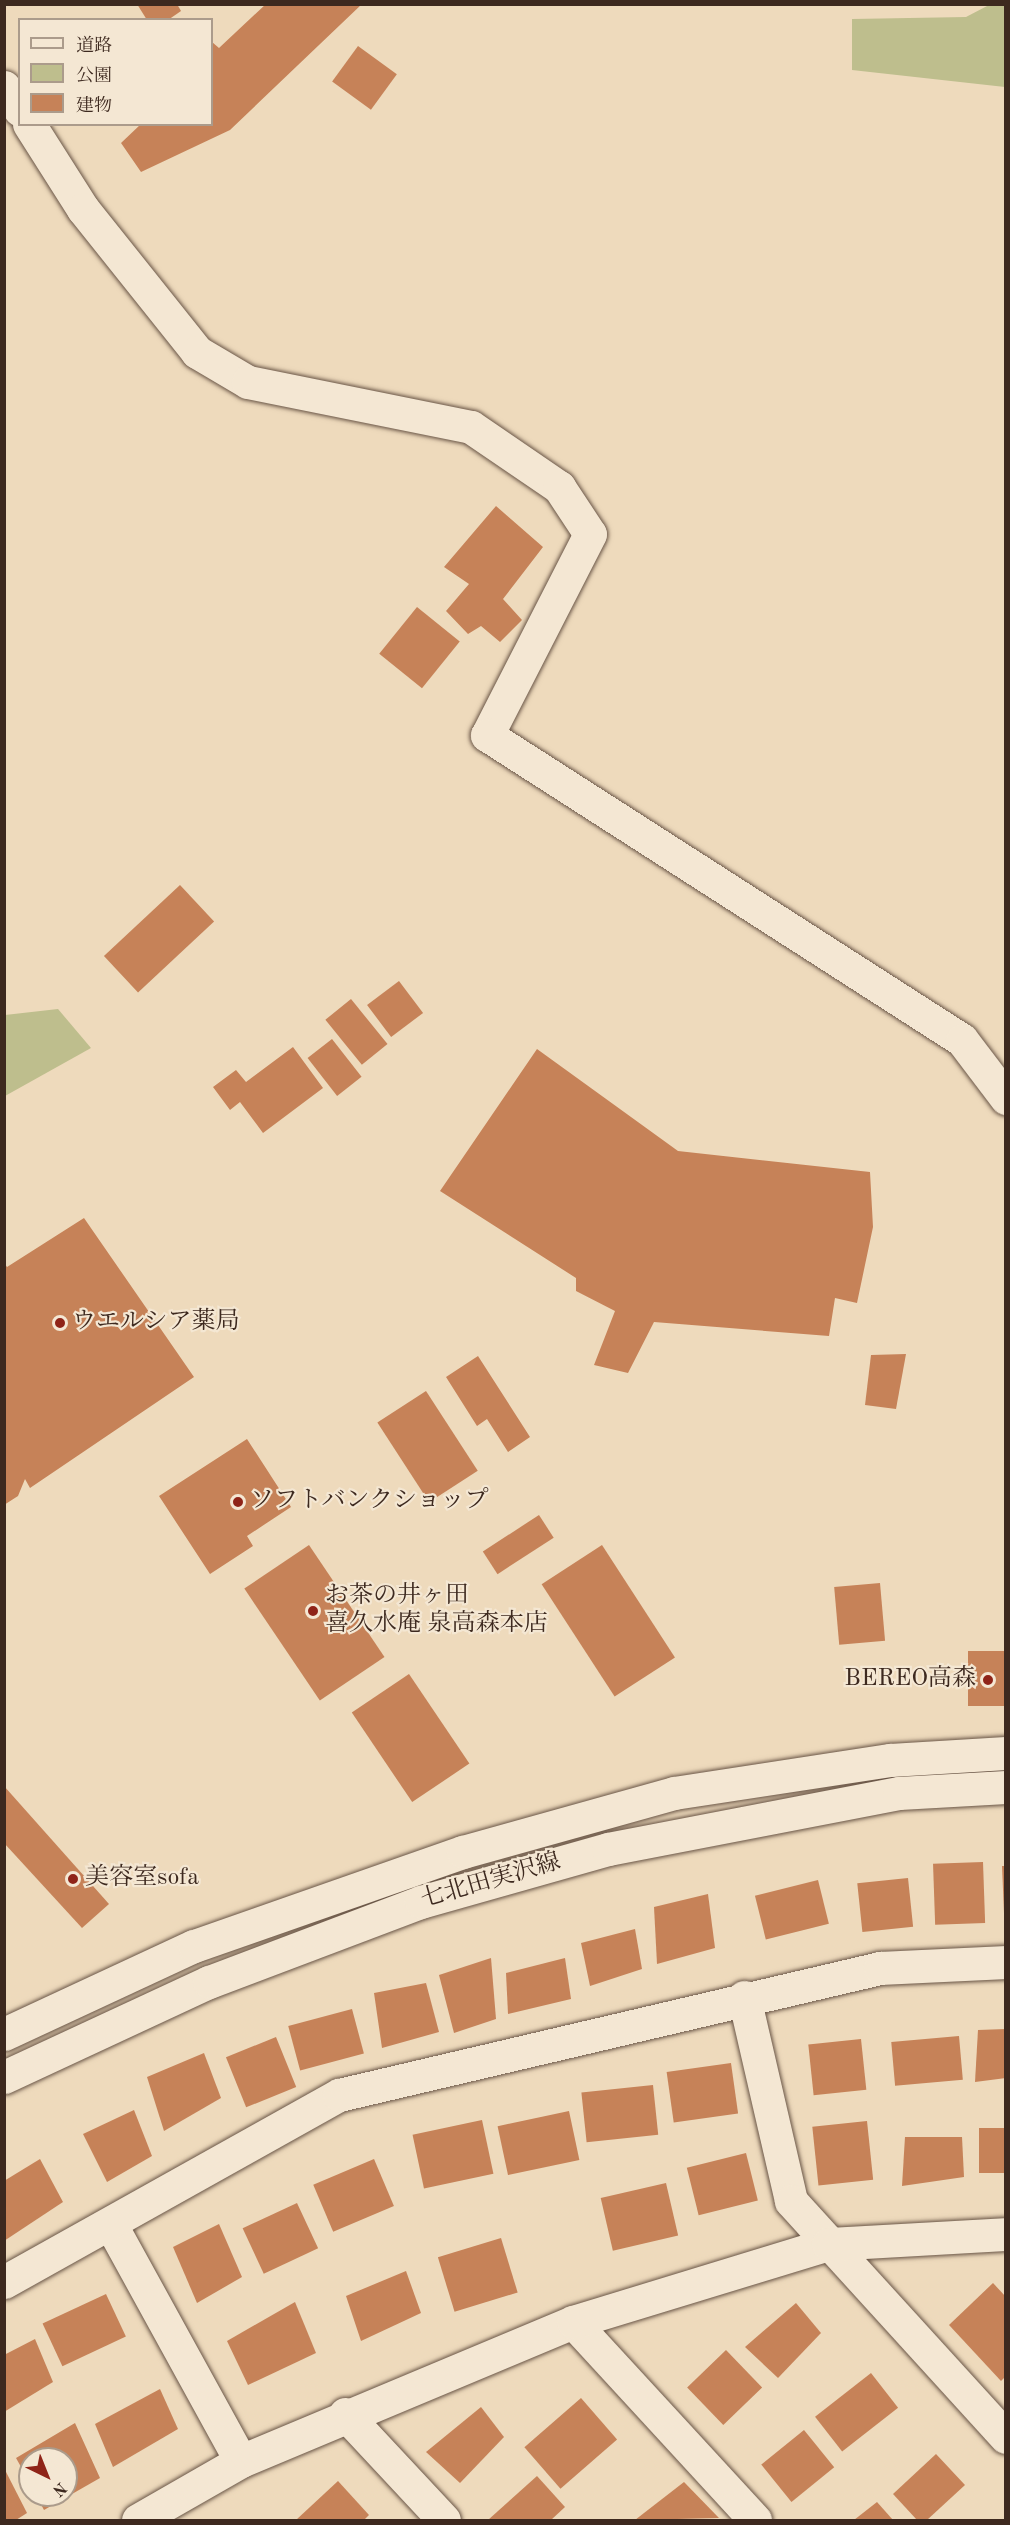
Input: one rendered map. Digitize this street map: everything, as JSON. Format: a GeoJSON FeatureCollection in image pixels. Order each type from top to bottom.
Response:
{"type":"FeatureCollection","features":[{"type":"Feature","properties":{"kind":"street"},"geometry":{"type":"LineString","coordinates":[[4,87],[18,107]]}},
{"type":"Feature","properties":{"kind":"street"},"geometry":{"type":"LineString","coordinates":[[30,126],[83,209],[197,352],[248,382],[471,427],[559,487],[590,534],[487,735],[962,1040],[1005,1098]]}},
{"type":"Feature","properties":{"kind":"street"},"geometry":{"type":"LineString","coordinates":[[4,2034],[194,1946],[474,1849],[674,1793],[890,1760],[1005,1753]]}},
{"type":"Feature","properties":{"kind":"street","name":"七北田実沢線"},"geometry":{"type":"LineString","coordinates":[[4,2077],[208,1982],[421,1902],[608,1849],[899,1793],[1005,1787]]}},
{"type":"Feature","properties":{"kind":"street"},"geometry":{"type":"LineString","coordinates":[[4,2282],[111,2225],[339,2095],[744,1997],[880,1968],[1005,1962]]}},
{"type":"Feature","properties":{"kind":"street"},"geometry":{"type":"LineString","coordinates":[[744,1997],[791,2201],[1005,2437]]}},
{"type":"Feature","properties":{"kind":"street"},"geometry":{"type":"LineString","coordinates":[[111,2225],[241,2461]]}},
{"type":"Feature","properties":{"kind":"street"},"geometry":{"type":"LineString","coordinates":[[138,2520],[241,2461],[345,2414],[573,2322],[828,2244],[1005,2234]]}},
{"type":"Feature","properties":{"kind":"street"},"geometry":{"type":"LineString","coordinates":[[573,2322],[755,2520]]}},
{"type":"Feature","properties":{"kind":"street"},"geometry":{"type":"LineString","coordinates":[[345,2414],[444,2520]]}},
{"type":"Feature","properties":{"kind":"green space"},"geometry":{"type":"Polygon","coordinates":[[[989,5],[1005,5],[1005,87],[852,70],[852,19],[966,17],[989,5]]]}},
{"type":"Feature","properties":{"kind":"green space"},"geometry":{"type":"Polygon","coordinates":[[[58,1009],[91,1048],[5,1096],[5,1015],[58,1009]]]}},
{"type":"Feature","properties":{"kind":"building"},"geometry":{"type":"Polygon","coordinates":[[[137,4],[177,4],[181,11],[171,18],[146,18],[137,4]]]}},
{"type":"Feature","properties":{"kind":"building"},"geometry":{"type":"Polygon","coordinates":[[[266,4],[362,4],[230,130],[141,172],[121,143],[139,126],[213,126],[213,43],[219,48],[266,4]]]}},
{"type":"Feature","properties":{"kind":"building"},"geometry":{"type":"Polygon","coordinates":[[[358,46],[397,74],[371,110],[332,82],[358,46]]]}},
{"type":"Feature","properties":{"kind":"building"},"geometry":{"type":"Polygon","coordinates":[[[496,506],[543,547],[503,599],[522,620],[500,642],[481,626],[468,634],[446,611],[469,584],[444,567],[496,506]]]}},
{"type":"Feature","properties":{"kind":"building"},"geometry":{"type":"Polygon","coordinates":[[[417,607],[460,642],[422,688],[379,654],[417,607]]]}},
{"type":"Feature","properties":{"kind":"building"},"geometry":{"type":"Polygon","coordinates":[[[180,885],[214,922],[138,992],[104,956],[180,885]]]}},
{"type":"Feature","properties":{"kind":"building"},"geometry":{"type":"Polygon","coordinates":[[[399,981],[423,1013],[391,1037],[367,1005],[399,981]]]}},
{"type":"Feature","properties":{"kind":"building"},"geometry":{"type":"Polygon","coordinates":[[[351,999],[388,1044],[362,1065],[325,1020],[351,999]]]}},
{"type":"Feature","properties":{"kind":"building"},"geometry":{"type":"Polygon","coordinates":[[[332,1039],[362,1077],[337,1096],[308,1058],[332,1039]]]}},
{"type":"Feature","properties":{"kind":"building"},"geometry":{"type":"Polygon","coordinates":[[[293,1047],[323,1088],[263,1133],[240,1102],[230,1110],[213,1087],[236,1070],[246,1082],[293,1047]]]}},
{"type":"Feature","properties":{"kind":"building"},"geometry":{"type":"Polygon","coordinates":[[[537,1049],[678,1151],[870,1172],[873,1227],[857,1303],[835,1298],[829,1336],[654,1322],[628,1373],[594,1365],[615,1311],[576,1291],[576,1278],[440,1191],[537,1049]]]}},
{"type":"Feature","properties":{"kind":"building"},"geometry":{"type":"Polygon","coordinates":[[[84,1218],[194,1377],[30,1488],[25,1479],[18,1496],[4,1505],[4,1263],[7,1267],[84,1218]]]}},
{"type":"Feature","properties":{"kind":"building"},"geometry":{"type":"Polygon","coordinates":[[[906,1354],[896,1409],[865,1405],[871,1355],[906,1354]]]}},
{"type":"Feature","properties":{"kind":"building"},"geometry":{"type":"Polygon","coordinates":[[[478,1356],[530,1437],[508,1452],[487,1419],[477,1426],[446,1377],[478,1356]]]}},
{"type":"Feature","properties":{"kind":"building"},"geometry":{"type":"Polygon","coordinates":[[[426,1391],[478,1471],[429,1502],[377,1423],[426,1391]]]}},
{"type":"Feature","properties":{"kind":"building"},"geometry":{"type":"Polygon","coordinates":[[[247,1439],[291,1507],[247,1536],[253,1546],[210,1574],[159,1496],[247,1439]]]}},
{"type":"Feature","properties":{"kind":"building"},"geometry":{"type":"Polygon","coordinates":[[[539,1515],[554,1538],[498,1574],[483,1551],[539,1515]]]}},
{"type":"Feature","properties":{"kind":"building"},"geometry":{"type":"Polygon","coordinates":[[[309,1545],[384,1657],[320,1701],[244,1589],[309,1545]]]}},
{"type":"Feature","properties":{"kind":"building"},"geometry":{"type":"Polygon","coordinates":[[[602,1545],[675,1657],[615,1697],[542,1584],[602,1545]]]}},
{"type":"Feature","properties":{"kind":"building"},"geometry":{"type":"Polygon","coordinates":[[[880,1583],[885,1641],[839,1645],[834,1587],[880,1583]]]}},
{"type":"Feature","properties":{"kind":"building","name":"BEREO高森"},"geometry":{"type":"Polygon","coordinates":[[[968,1651],[1006,1651],[1006,1706],[968,1706],[968,1651]]]}},
{"type":"Feature","properties":{"kind":"building"},"geometry":{"type":"Polygon","coordinates":[[[409,1674],[469,1764],[412,1802],[352,1713],[409,1674]]]}},
{"type":"Feature","properties":{"kind":"building"},"geometry":{"type":"Polygon","coordinates":[[[4,1786],[109,1904],[82,1928],[4,1843],[4,1786]]]}},
{"type":"Feature","properties":{"kind":"building"},"geometry":{"type":"Polygon","coordinates":[[[983,1862],[985,1923],[935,1925],[933,1864],[983,1862]]]}},
{"type":"Feature","properties":{"kind":"building"},"geometry":{"type":"Polygon","coordinates":[[[1002,1866],[1006,1866],[1006,1913],[1004,1913],[1002,1866]]]}},
{"type":"Feature","properties":{"kind":"building"},"geometry":{"type":"Polygon","coordinates":[[[908,1878],[913,1927],[862,1932],[857,1883],[908,1878]]]}},
{"type":"Feature","properties":{"kind":"building"},"geometry":{"type":"Polygon","coordinates":[[[818,1880],[829,1924],[766,1939],[755,1896],[818,1880]]]}},
{"type":"Feature","properties":{"kind":"building"},"geometry":{"type":"Polygon","coordinates":[[[708,1894],[715,1948],[657,1964],[654,1907],[708,1894]]]}},
{"type":"Feature","properties":{"kind":"building"},"geometry":{"type":"Polygon","coordinates":[[[635,1929],[642,1969],[590,1986],[581,1943],[635,1929]]]}},
{"type":"Feature","properties":{"kind":"building"},"geometry":{"type":"Polygon","coordinates":[[[491,1958],[496,2019],[454,2033],[439,1975],[491,1958]]]}},
{"type":"Feature","properties":{"kind":"building"},"geometry":{"type":"Polygon","coordinates":[[[565,1958],[571,1999],[508,2014],[506,1973],[565,1958]]]}},
{"type":"Feature","properties":{"kind":"building"},"geometry":{"type":"Polygon","coordinates":[[[426,1983],[439,2032],[382,2048],[374,1993],[426,1983]]]}},
{"type":"Feature","properties":{"kind":"building"},"geometry":{"type":"Polygon","coordinates":[[[352,2009],[364,2053],[300,2071],[288,2026],[352,2009]]]}},
{"type":"Feature","properties":{"kind":"building"},"geometry":{"type":"Polygon","coordinates":[[[1006,2029],[1006,2078],[975,2082],[978,2030],[1006,2029]]]}},
{"type":"Feature","properties":{"kind":"building"},"geometry":{"type":"Polygon","coordinates":[[[959,2036],[963,2080],[895,2086],[891,2042],[959,2036]]]}},
{"type":"Feature","properties":{"kind":"building"},"geometry":{"type":"Polygon","coordinates":[[[276,2037],[296,2087],[246,2107],[226,2057],[276,2037]]]}},
{"type":"Feature","properties":{"kind":"building"},"geometry":{"type":"Polygon","coordinates":[[[861,2039],[866,2090],[814,2095],[808,2045],[861,2039]]]}},
{"type":"Feature","properties":{"kind":"building"},"geometry":{"type":"Polygon","coordinates":[[[204,2053],[221,2098],[164,2131],[147,2077],[204,2053]]]}},
{"type":"Feature","properties":{"kind":"building"},"geometry":{"type":"Polygon","coordinates":[[[731,2063],[738,2114],[674,2123],[667,2072],[731,2063]]]}},
{"type":"Feature","properties":{"kind":"building"},"geometry":{"type":"Polygon","coordinates":[[[653,2085],[658,2135],[587,2142],[581,2093],[653,2085]]]}},
{"type":"Feature","properties":{"kind":"building"},"geometry":{"type":"Polygon","coordinates":[[[134,2110],[152,2156],[107,2182],[83,2134],[134,2110]]]}},
{"type":"Feature","properties":{"kind":"building"},"geometry":{"type":"Polygon","coordinates":[[[569,2111],[579,2160],[508,2175],[498,2126],[569,2111]]]}},
{"type":"Feature","properties":{"kind":"building"},"geometry":{"type":"Polygon","coordinates":[[[482,2120],[493,2174],[424,2189],[413,2135],[482,2120]]]}},
{"type":"Feature","properties":{"kind":"building"},"geometry":{"type":"Polygon","coordinates":[[[867,2121],[873,2180],[818,2185],[812,2127],[867,2121]]]}},
{"type":"Feature","properties":{"kind":"building"},"geometry":{"type":"Polygon","coordinates":[[[979,2128],[1006,2128],[1006,2173],[979,2173],[979,2128]]]}},
{"type":"Feature","properties":{"kind":"building"},"geometry":{"type":"Polygon","coordinates":[[[905,2137],[962,2137],[964,2177],[902,2186],[905,2137]]]}},
{"type":"Feature","properties":{"kind":"building"},"geometry":{"type":"Polygon","coordinates":[[[746,2153],[758,2201],[699,2215],[687,2168],[746,2153]]]}},
{"type":"Feature","properties":{"kind":"building"},"geometry":{"type":"Polygon","coordinates":[[[40,2159],[63,2202],[4,2241],[4,2181],[40,2159]]]}},
{"type":"Feature","properties":{"kind":"building"},"geometry":{"type":"Polygon","coordinates":[[[374,2159],[394,2206],[333,2232],[313,2185],[374,2159]]]}},
{"type":"Feature","properties":{"kind":"building"},"geometry":{"type":"Polygon","coordinates":[[[666,2183],[678,2236],[613,2251],[601,2198],[666,2183]]]}},
{"type":"Feature","properties":{"kind":"building"},"geometry":{"type":"Polygon","coordinates":[[[297,2203],[318,2248],[264,2274],[243,2228],[297,2203]]]}},
{"type":"Feature","properties":{"kind":"building"},"geometry":{"type":"Polygon","coordinates":[[[219,2224],[242,2277],[197,2303],[173,2247],[219,2224]]]}},
{"type":"Feature","properties":{"kind":"building"},"geometry":{"type":"Polygon","coordinates":[[[501,2238],[518,2293],[455,2312],[438,2257],[501,2238]]]}},
{"type":"Feature","properties":{"kind":"building"},"geometry":{"type":"Polygon","coordinates":[[[406,2271],[421,2313],[361,2341],[346,2296],[406,2271]]]}},
{"type":"Feature","properties":{"kind":"building"},"geometry":{"type":"Polygon","coordinates":[[[993,2283],[1006,2297],[1006,2376],[1001,2381],[949,2325],[993,2283]]]}},
{"type":"Feature","properties":{"kind":"building"},"geometry":{"type":"Polygon","coordinates":[[[106,2294],[126,2337],[62,2366],[43,2324],[106,2294]]]}},
{"type":"Feature","properties":{"kind":"building"},"geometry":{"type":"Polygon","coordinates":[[[295,2302],[316,2353],[248,2385],[227,2341],[295,2302]]]}},
{"type":"Feature","properties":{"kind":"building"},"geometry":{"type":"Polygon","coordinates":[[[796,2303],[821,2333],[778,2378],[745,2347],[796,2303]]]}},
{"type":"Feature","properties":{"kind":"building"},"geometry":{"type":"Polygon","coordinates":[[[35,2339],[53,2382],[4,2412],[4,2355],[35,2339]]]}},
{"type":"Feature","properties":{"kind":"building"},"geometry":{"type":"Polygon","coordinates":[[[726,2350],[762,2387],[723,2425],[687,2388],[726,2350]]]}},
{"type":"Feature","properties":{"kind":"building"},"geometry":{"type":"Polygon","coordinates":[[[871,2373],[898,2408],[842,2451],[815,2417],[871,2373]]]}},
{"type":"Feature","properties":{"kind":"building"},"geometry":{"type":"Polygon","coordinates":[[[160,2389],[178,2429],[113,2467],[95,2424],[160,2389]]]}},
{"type":"Feature","properties":{"kind":"building"},"geometry":{"type":"Polygon","coordinates":[[[581,2398],[617,2440],[560,2489],[524,2447],[581,2398]]]}},
{"type":"Feature","properties":{"kind":"building"},"geometry":{"type":"Polygon","coordinates":[[[481,2407],[504,2437],[460,2483],[426,2452],[481,2407]]]}},
{"type":"Feature","properties":{"kind":"building"},"geometry":{"type":"Polygon","coordinates":[[[75,2423],[100,2478],[78,2491],[78,2447],[35,2447],[75,2423]]]}},
{"type":"Feature","properties":{"kind":"building"},"geometry":{"type":"Polygon","coordinates":[[[804,2430],[834,2467],[791,2502],[761,2465],[804,2430]]]}},
{"type":"Feature","properties":{"kind":"building"},"geometry":{"type":"Polygon","coordinates":[[[936,2454],[965,2485],[927,2520],[917,2520],[893,2494],[936,2454]]]}},
{"type":"Feature","properties":{"kind":"building"},"geometry":{"type":"Polygon","coordinates":[[[4,2468],[18,2495],[18,2507],[24,2507],[27,2513],[16,2520],[4,2520],[4,2468]]]}},
{"type":"Feature","properties":{"kind":"building"},"geometry":{"type":"Polygon","coordinates":[[[537,2476],[565,2507],[551,2520],[488,2520],[537,2476]]]}},
{"type":"Feature","properties":{"kind":"building"},"geometry":{"type":"Polygon","coordinates":[[[338,2481],[369,2515],[364,2520],[296,2520],[338,2481]]]}},
{"type":"Feature","properties":{"kind":"building"},"geometry":{"type":"Polygon","coordinates":[[[684,2482],[719,2518],[635,2520],[684,2482]]]}},
{"type":"Feature","properties":{"kind":"building"},"geometry":{"type":"Polygon","coordinates":[[[877,2502],[893,2520],[854,2520],[877,2502]]]}},
{"type":"Feature","properties":{"kind":"place","name":"ウエルシア薬局"},"geometry":{"type":"Point","coordinates":[60,1323]}},
{"type":"Feature","properties":{"kind":"place","name":"ソフトバンクショップ"},"geometry":{"type":"Point","coordinates":[238,1502]}},
{"type":"Feature","properties":{"kind":"place","name":"お茶の井ヶ田 喜久水庵 泉高森本店"},"geometry":{"type":"Point","coordinates":[313,1611]}},
{"type":"Feature","properties":{"kind":"place","name":"BEREO高森"},"geometry":{"type":"Point","coordinates":[988,1680]}},
{"type":"Feature","properties":{"kind":"place","name":"美容室sofa"},"geometry":{"type":"Point","coordinates":[73,1879]}}]}
